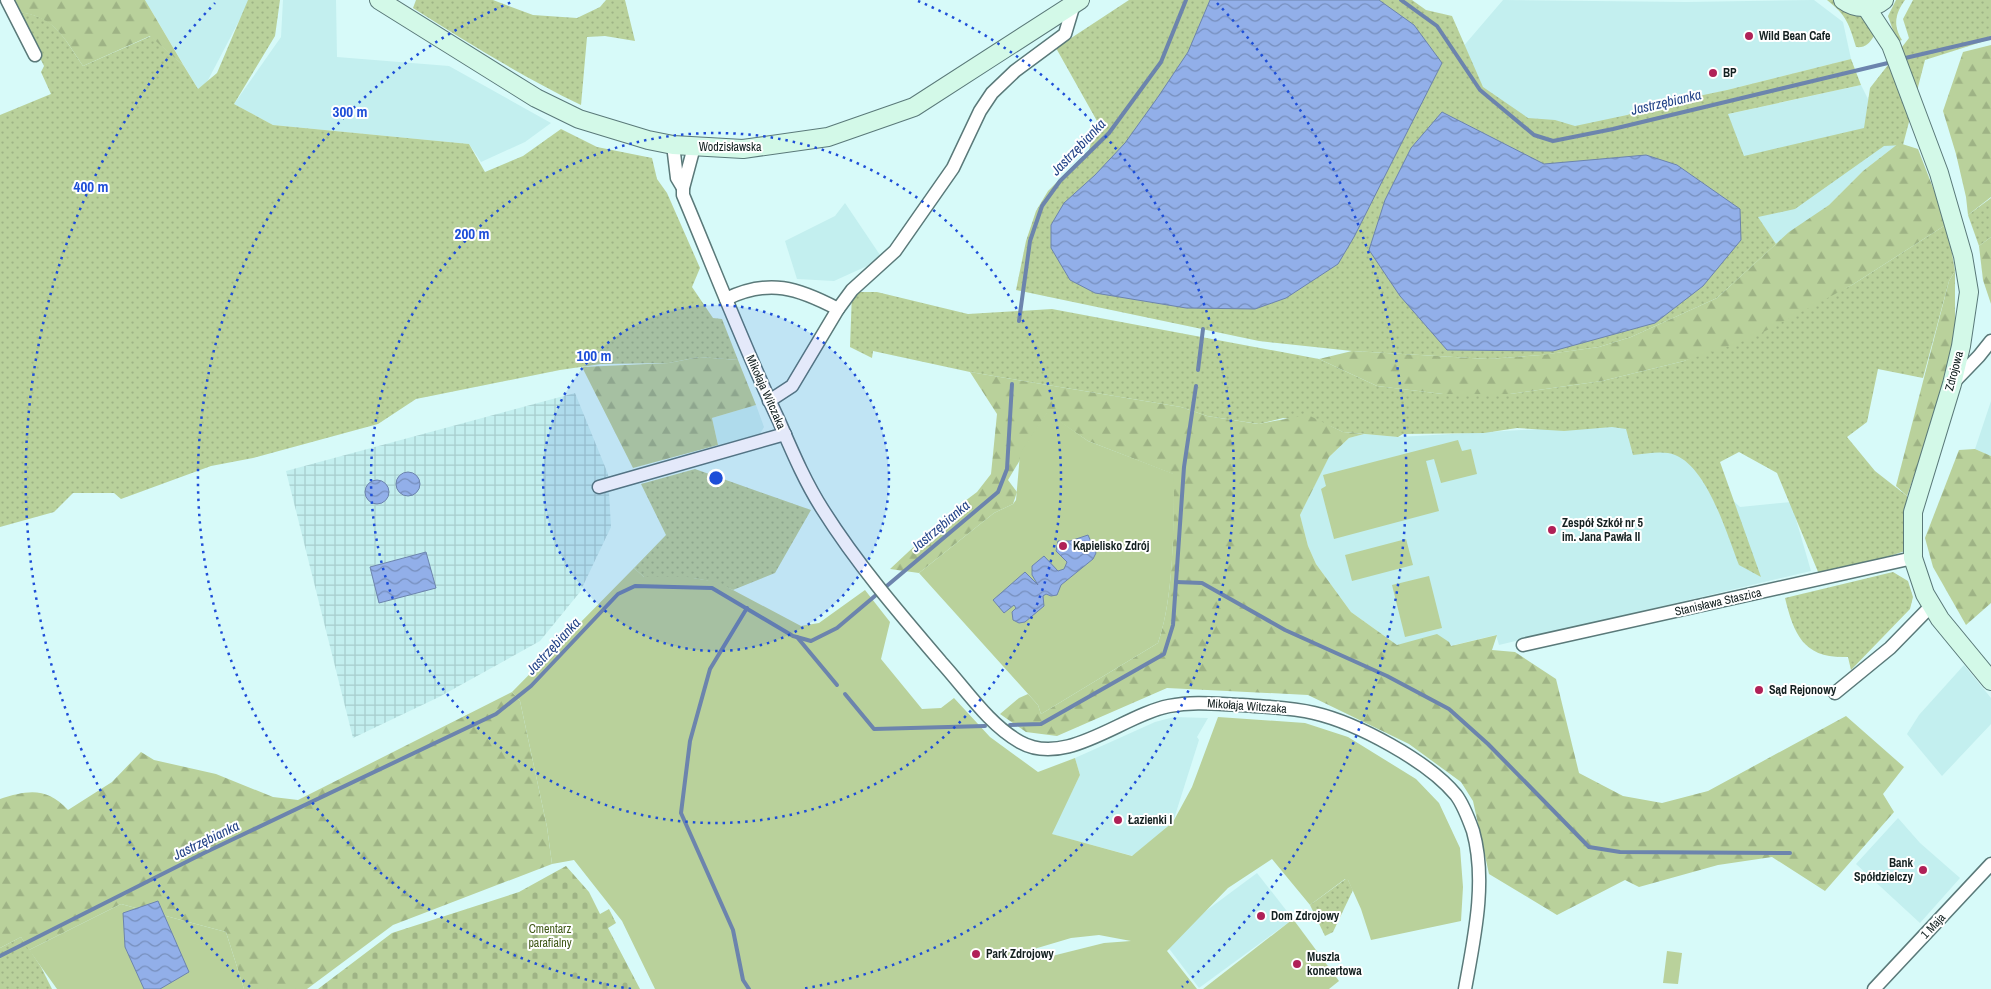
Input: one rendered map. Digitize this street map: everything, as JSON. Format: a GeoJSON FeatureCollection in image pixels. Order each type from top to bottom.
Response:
{"type":"FeatureCollection","features":[{"type":"Feature","properties":{"kind":"main road","name":"Wodzisławska"},"geometry":{"type":"LineString","coordinates":[[379,0],[536,98],[579,119],[648,140],[673,145],[694,148],[743,149],[804,142],[828,137],[914,107],[969,74],[1077,2]]}},
{"type":"Feature","properties":{"kind":"main road"},"geometry":{"type":"LineString","coordinates":[[1843,0],[1856,7],[1877,3]]}},
{"type":"Feature","properties":{"kind":"main road","name":"Zdrojowa"},"geometry":{"type":"LineString","coordinates":[[1877,3],[1942,182],[1963,256],[1969,292],[1961,346],[1952,384],[1913,512],[1913,558],[1924,594],[1991,681]]}},
{"type":"Feature","properties":{"kind":"street"},"geometry":{"type":"LineString","coordinates":[[7,0],[35,55]]}},
{"type":"Feature","properties":{"kind":"street"},"geometry":{"type":"LineString","coordinates":[[769,401],[792,386],[838,309],[852,290],[894,251],[953,168],[980,111],[992,93],[1015,71],[1065,34],[1077,2]]}},
{"type":"Feature","properties":{"kind":"street","name":"Mikołaja Witczaka"},"geometry":{"type":"LineString","coordinates":[[673,145],[677,178],[683,188],[683,195],[769,401],[823,511],[875,582],[996,724],[1016,740],[1038,750],[1061,749],[1155,710],[1187,704],[1207,703],[1298,710],[1330,717],[1364,732],[1403,753],[1436,776],[1458,798],[1472,830],[1478,860],[1478,897],[1466,989]]}},
{"type":"Feature","properties":{"kind":"street"},"geometry":{"type":"LineString","coordinates":[[683,188],[694,148]]}},
{"type":"Feature","properties":{"kind":"street"},"geometry":{"type":"LineString","coordinates":[[726,299],[760,287],[786,287],[800,290],[838,309]]}},
{"type":"Feature","properties":{"kind":"street"},"geometry":{"type":"LineString","coordinates":[[1952,384],[1991,341]]}},
{"type":"Feature","properties":{"kind":"street"},"geometry":{"type":"LineString","coordinates":[[599,487],[784,434]]}},
{"type":"Feature","properties":{"kind":"street","name":"Stanisława Staszica"},"geometry":{"type":"LineString","coordinates":[[1523,645],[1913,558]]}},
{"type":"Feature","properties":{"kind":"street"},"geometry":{"type":"LineString","coordinates":[[1835,693],[1854,680],[1890,648],[1932,605]]}},
{"type":"Feature","properties":{"kind":"street","name":"1 Maja"},"geometry":{"type":"LineString","coordinates":[[1874,989],[1991,864]]}},
{"type":"Feature","properties":{"kind":"shaded area"},"geometry":{"type":"Polygon","coordinates":[[[145,0],[250,0],[207,82],[198,89],[145,0]]]}},
{"type":"Feature","properties":{"kind":"shaded area"},"geometry":{"type":"Polygon","coordinates":[[[283,0],[336,0],[337,57],[449,66],[551,123],[525,142],[481,162],[469,144],[273,125],[234,104],[281,37],[283,0]]]}},
{"type":"Feature","properties":{"kind":"shaded area"},"geometry":{"type":"Polygon","coordinates":[[[1503,0],[1686,2],[1814,0],[1843,22],[1851,59],[1595,123],[1558,130],[1545,129],[1489,98],[1461,49],[1503,0]]]}},
{"type":"Feature","properties":{"kind":"shaded area"},"geometry":{"type":"Polygon","coordinates":[[[1861,85],[1871,105],[1899,143],[1863,171],[1829,205],[1776,244],[1692,122],[1861,85]]]}},
{"type":"Feature","properties":{"kind":"shaded area"},"geometry":{"type":"Polygon","coordinates":[[[845,203],[880,255],[867,266],[834,281],[797,279],[785,241],[835,216],[845,203]]]}},
{"type":"Feature","properties":{"kind":"shaded area"},"geometry":{"type":"Polygon","coordinates":[[[575,393],[608,474],[611,527],[580,592],[540,641],[439,697],[353,738],[286,471],[575,393]]]}},
{"type":"Feature","properties":{"kind":"shaded area"},"geometry":{"type":"Polygon","coordinates":[[[1991,401],[1991,456],[1975,449],[1991,401]]]}},
{"type":"Feature","properties":{"kind":"shaded area"},"geometry":{"type":"Polygon","coordinates":[[[756,405],[764,427],[760,434],[718,445],[712,418],[756,405]]]}},
{"type":"Feature","properties":{"kind":"shaded area","name":"Zespół Szkół nr 5 im. Jana Pawła II"},"geometry":{"type":"Polygon","coordinates":[[[1647,423],[1740,507],[1791,502],[1811,571],[1499,645],[1496,635],[1450,646],[1397,645],[1351,612],[1316,564],[1308,546],[1300,515],[1328,458],[1349,438],[1364,434],[1398,437],[1647,423]]]}},
{"type":"Feature","properties":{"kind":"shaded area"},"geometry":{"type":"Polygon","coordinates":[[[1964,665],[1991,698],[1991,724],[1942,776],[1907,734],[1919,715],[1964,665]]]}},
{"type":"Feature","properties":{"kind":"shaded area"},"geometry":{"type":"Polygon","coordinates":[[[1174,717],[1208,718],[1197,737],[1199,740],[1173,822],[1133,856],[1051,834],[1080,775],[1075,758],[1155,722],[1174,717]]]}},
{"type":"Feature","properties":{"kind":"shaded area"},"geometry":{"type":"Polygon","coordinates":[[[1898,818],[1920,843],[1960,878],[1920,923],[1856,864],[1898,818]]]}},
{"type":"Feature","properties":{"kind":"shaded area"},"geometry":{"type":"Polygon","coordinates":[[[1257,873],[1293,919],[1199,988],[1164,942],[1257,873]]]}},
{"type":"Feature","properties":{"kind":"green space"},"geometry":{"type":"Polygon","coordinates":[[[11,0],[145,0],[184,66],[150,36],[83,66],[64,38],[50,23],[30,14],[17,12],[11,0]]]}},
{"type":"Feature","properties":{"kind":"green space"},"geometry":{"type":"Polygon","coordinates":[[[248,0],[280,0],[275,36],[234,104],[273,125],[469,144],[485,172],[523,156],[561,129],[597,147],[652,158],[657,179],[667,193],[700,268],[692,287],[713,318],[722,319],[738,360],[699,357],[669,363],[601,364],[560,370],[416,399],[378,424],[253,458],[211,466],[121,499],[114,493],[73,493],[54,512],[0,527],[0,115],[51,94],[41,72],[44,66],[17,12],[30,14],[50,23],[64,37],[83,66],[151,36],[184,66],[198,89],[217,73],[248,0]]]}},
{"type":"Feature","properties":{"kind":"green space"},"geometry":{"type":"Polygon","coordinates":[[[416,0],[493,0],[533,15],[577,18],[600,7],[606,0],[625,0],[635,41],[605,36],[587,37],[581,105],[496,59],[413,8],[416,0]]]}},
{"type":"Feature","properties":{"kind":"green space"},"geometry":{"type":"Polygon","coordinates":[[[1129,0],[1412,0],[1426,10],[1452,16],[1483,87],[1528,118],[1555,120],[1575,126],[1627,115],[1661,104],[1727,90],[1851,59],[1861,85],[1728,114],[1744,156],[1864,128],[1870,88],[1909,38],[1903,19],[1913,0],[1991,0],[1991,39],[1925,60],[1903,145],[1884,146],[1795,209],[1758,217],[1776,244],[1717,298],[1631,337],[1599,347],[1542,355],[1488,359],[1352,351],[1259,341],[1016,290],[1026,241],[1036,211],[1048,191],[1089,150],[1097,121],[1056,48],[1129,0]]]}},
{"type":"Feature","properties":{"kind":"green space"},"geometry":{"type":"Polygon","coordinates":[[[1827,0],[1833,0],[1842,8],[1865,18],[1874,36],[1868,43],[1862,47],[1856,47],[1846,21],[1839,11],[1827,0]]]}},
{"type":"Feature","properties":{"kind":"green space"},"geometry":{"type":"Polygon","coordinates":[[[1896,0],[1905,0],[1896,20],[1897,29],[1902,40],[1897,42],[1888,16],[1896,0]]]}},
{"type":"Feature","properties":{"kind":"green space"},"geometry":{"type":"Polygon","coordinates":[[[1991,45],[1991,197],[1968,215],[1966,197],[1956,154],[1943,111],[1963,52],[1991,45]]]}},
{"type":"Feature","properties":{"kind":"green space"},"geometry":{"type":"Polygon","coordinates":[[[1899,143],[1918,149],[1947,224],[1852,285],[1752,338],[1684,361],[1602,381],[1510,394],[1443,394],[1377,386],[1319,359],[1352,351],[1488,359],[1541,355],[1599,347],[1631,337],[1717,298],[1789,232],[1829,205],[1863,171],[1899,143]]]}},
{"type":"Feature","properties":{"kind":"green space"},"geometry":{"type":"Polygon","coordinates":[[[1991,198],[1991,237],[1979,246],[1968,215],[1991,198]]]}},
{"type":"Feature","properties":{"kind":"green space"},"geometry":{"type":"Polygon","coordinates":[[[1947,224],[1955,271],[1949,281],[1923,378],[1878,369],[1867,422],[1847,437],[1875,471],[1907,496],[1905,551],[1821,579],[1777,473],[1739,452],[1720,462],[1761,577],[1739,565],[1722,520],[1707,488],[1687,462],[1675,455],[1665,453],[1633,455],[1626,429],[1612,427],[1564,431],[1517,428],[1484,433],[1403,434],[1398,437],[1343,432],[1330,426],[1283,418],[1259,424],[1207,416],[1181,407],[970,372],[873,351],[872,358],[850,347],[852,292],[877,292],[968,314],[1052,309],[1319,359],[1377,386],[1443,394],[1510,394],[1602,381],[1684,361],[1852,285],[1947,224]]]}},
{"type":"Feature","properties":{"kind":"green space"},"geometry":{"type":"Polygon","coordinates":[[[1991,237],[1991,304],[1983,280],[1979,246],[1991,237]]]}},
{"type":"Feature","properties":{"kind":"green space"},"geometry":{"type":"Polygon","coordinates":[[[1955,271],[1955,338],[1946,384],[1907,496],[1896,486],[1949,281],[1955,271]]]}},
{"type":"Feature","properties":{"kind":"green space"},"geometry":{"type":"Polygon","coordinates":[[[699,357],[738,360],[756,405],[712,418],[718,445],[633,468],[582,367],[669,363],[699,357]]]}},
{"type":"Feature","properties":{"kind":"green space"},"geometry":{"type":"Polygon","coordinates":[[[970,372],[1181,407],[1207,416],[1258,424],[1308,415],[1343,432],[1364,434],[1349,438],[1329,457],[1300,515],[1308,546],[1316,564],[1351,612],[1397,645],[1437,634],[1449,642],[1451,646],[1497,635],[1492,650],[1515,652],[1556,679],[1579,773],[1623,796],[1662,803],[1708,791],[1846,716],[1904,767],[1883,794],[1894,812],[1825,891],[1772,857],[1718,865],[1639,887],[1625,880],[1557,915],[1489,874],[1473,801],[1461,782],[1409,744],[1308,695],[1167,688],[1057,736],[1026,732],[1000,714],[1019,698],[1028,694],[1038,705],[1041,714],[1158,643],[1167,604],[1172,560],[1173,474],[1088,441],[1047,413],[1021,454],[1020,460],[1008,480],[1017,492],[1013,504],[994,513],[919,573],[890,569],[953,510],[977,492],[991,474],[997,414],[970,372]]]}},
{"type":"Feature","properties":{"kind":"green space","name":"Kąpielisko Zdrój"},"geometry":{"type":"Polygon","coordinates":[[[1047,412],[1088,441],[1174,474],[1174,515],[1170,583],[1158,643],[1041,714],[1038,705],[919,573],[994,513],[1013,504],[1016,500],[1020,454],[1047,412]]]}},
{"type":"Feature","properties":{"kind":"green space"},"geometry":{"type":"Polygon","coordinates":[[[1458,440],[1462,451],[1471,449],[1477,474],[1441,483],[1434,459],[1426,461],[1439,511],[1334,539],[1321,489],[1326,486],[1323,475],[1458,440]]]}},
{"type":"Feature","properties":{"kind":"green space"},"geometry":{"type":"Polygon","coordinates":[[[1975,449],[1991,456],[1991,603],[1966,625],[1933,567],[1925,538],[1959,450],[1975,449]]]}},
{"type":"Feature","properties":{"kind":"green space"},"geometry":{"type":"Polygon","coordinates":[[[695,469],[811,510],[775,573],[733,590],[701,579],[644,577],[634,568],[666,535],[641,484],[695,469]]]}},
{"type":"Feature","properties":{"kind":"green space"},"geometry":{"type":"Polygon","coordinates":[[[1406,539],[1413,565],[1352,581],[1345,555],[1406,539]]]}},
{"type":"Feature","properties":{"kind":"green space"},"geometry":{"type":"Polygon","coordinates":[[[634,568],[644,577],[687,577],[718,582],[801,626],[819,623],[865,590],[890,622],[881,659],[922,709],[941,708],[954,698],[990,737],[1038,772],[1075,758],[1080,775],[1052,834],[1132,856],[1173,822],[1192,787],[1218,717],[1305,723],[1348,737],[1416,779],[1439,803],[1460,848],[1463,887],[1461,921],[1371,940],[1361,909],[1348,880],[1345,879],[1310,905],[1272,859],[1228,888],[1167,951],[1197,989],[655,989],[622,921],[574,860],[552,864],[547,827],[520,701],[512,692],[634,568]],[[1099,935],[1071,938],[1034,949],[1036,960],[1104,943],[1131,941],[1099,935]]]}},
{"type":"Feature","properties":{"kind":"green space"},"geometry":{"type":"Polygon","coordinates":[[[1893,572],[1908,581],[1913,597],[1910,609],[1851,670],[1848,657],[1833,657],[1821,654],[1803,642],[1792,623],[1785,598],[1893,572]]]}},
{"type":"Feature","properties":{"kind":"green space"},"geometry":{"type":"Polygon","coordinates":[[[1429,576],[1442,628],[1405,637],[1392,585],[1429,576]]]}},
{"type":"Feature","properties":{"kind":"green space"},"geometry":{"type":"Polygon","coordinates":[[[512,692],[520,701],[547,827],[552,864],[393,925],[307,989],[244,989],[226,932],[121,904],[29,950],[21,937],[0,948],[0,799],[28,792],[37,792],[52,797],[68,810],[112,782],[141,752],[154,760],[216,774],[273,797],[298,800],[512,692]]]}},
{"type":"Feature","properties":{"kind":"green space","name":"Cmentarz parafialny"},"geometry":{"type":"Polygon","coordinates":[[[566,866],[589,892],[600,914],[609,909],[616,923],[608,928],[640,989],[318,989],[392,933],[519,892],[566,866]]]}},
{"type":"Feature","properties":{"kind":"green space"},"geometry":{"type":"Polygon","coordinates":[[[1347,878],[1353,890],[1333,932],[1325,936],[1310,905],[1347,878]]]}},
{"type":"Feature","properties":{"kind":"green space"},"geometry":{"type":"Polygon","coordinates":[[[121,904],[226,932],[244,989],[57,989],[29,950],[121,904]]]}},
{"type":"Feature","properties":{"kind":"green space"},"geometry":{"type":"Polygon","coordinates":[[[1293,919],[1339,981],[1329,989],[1203,989],[1293,919]]]}},
{"type":"Feature","properties":{"kind":"green space"},"geometry":{"type":"Polygon","coordinates":[[[21,937],[41,967],[52,989],[0,989],[0,948],[21,937]]]}},
{"type":"Feature","properties":{"kind":"green space"},"geometry":{"type":"Polygon","coordinates":[[[1667,951],[1682,953],[1678,984],[1663,983],[1667,951]]]}},
{"type":"Feature","properties":{"kind":"water"},"geometry":{"type":"Polygon","coordinates":[[[1210,0],[1379,0],[1414,25],[1442,63],[1354,237],[1338,264],[1286,298],[1255,309],[1186,308],[1095,293],[1070,280],[1051,248],[1051,225],[1064,203],[1095,175],[1125,143],[1158,97],[1188,52],[1210,0]]]}},
{"type":"Feature","properties":{"kind":"water"},"geometry":{"type":"Polygon","coordinates":[[[1442,112],[1544,164],[1646,155],[1677,165],[1740,209],[1741,240],[1703,286],[1655,323],[1553,351],[1447,350],[1400,296],[1369,250],[1385,200],[1411,148],[1442,112]]]}},
{"type":"Feature","properties":{"kind":"water"},"geometry":{"type":"Polygon","coordinates":[[[408,472],[417,475],[420,484],[417,493],[408,496],[399,493],[396,484],[399,475],[408,472]]]}},
{"type":"Feature","properties":{"kind":"water"},"geometry":{"type":"Polygon","coordinates":[[[377,480],[386,483],[389,492],[386,501],[377,504],[368,501],[365,492],[368,483],[377,480]]]}},
{"type":"Feature","properties":{"kind":"water"},"geometry":{"type":"Polygon","coordinates":[[[1088,535],[1096,553],[1093,559],[1061,585],[1057,595],[1051,596],[1046,594],[1043,596],[1044,606],[1025,622],[1019,623],[1013,620],[1012,612],[1016,608],[1014,605],[1004,613],[993,600],[1025,572],[1038,585],[1032,575],[1032,566],[1044,556],[1058,571],[1064,569],[1067,562],[1056,551],[1058,541],[1070,541],[1088,535]]]}},
{"type":"Feature","properties":{"kind":"water"},"geometry":{"type":"Polygon","coordinates":[[[426,552],[436,588],[379,603],[370,567],[426,552]]]}},
{"type":"Feature","properties":{"kind":"water"},"geometry":{"type":"Polygon","coordinates":[[[158,901],[189,972],[160,989],[144,989],[125,947],[123,913],[158,901]]]}},
{"type":"Feature","properties":{"kind":"waterway","name":"Jastrzębianka"},"geometry":{"type":"LineString","coordinates":[[1019,321],[1030,241],[1042,206],[1060,181],[1109,133],[1161,62],[1186,0]]}},
{"type":"Feature","properties":{"kind":"waterway","name":"Jastrzębianka"},"geometry":{"type":"LineString","coordinates":[[1401,0],[1437,26],[1480,90],[1534,135],[1553,141],[1613,129],[1892,62]]}},
{"type":"Feature","properties":{"kind":"waterway","name":"Jastrzębianka"},"geometry":{"type":"LineString","coordinates":[[1901,59],[1991,38]]}},
{"type":"Feature","properties":{"kind":"waterway"},"geometry":{"type":"LineString","coordinates":[[1198,370],[1203,329]]}},
{"type":"Feature","properties":{"kind":"waterway","name":"Jastrzębianka"},"geometry":{"type":"LineString","coordinates":[[0,956],[204,853],[496,714],[531,686],[618,594],[635,586],[712,588],[793,636],[811,641],[837,628],[998,492],[1007,469],[1012,384]]}},
{"type":"Feature","properties":{"kind":"waterway"},"geometry":{"type":"LineString","coordinates":[[1010,725],[1041,724],[1164,654],[1173,625],[1184,467],[1196,386]]}},
{"type":"Feature","properties":{"kind":"waterway"},"geometry":{"type":"LineString","coordinates":[[1176,582],[1202,583],[1285,630],[1387,676],[1449,709],[1488,744],[1589,847],[1620,852],[1790,853]]}},
{"type":"Feature","properties":{"kind":"waterway"},"geometry":{"type":"LineString","coordinates":[[747,608],[710,669],[690,741],[681,813],[733,930],[743,980],[749,989]]}},
{"type":"Feature","properties":{"kind":"waterway"},"geometry":{"type":"LineString","coordinates":[[797,637],[837,685]]}},
{"type":"Feature","properties":{"kind":"waterway"},"geometry":{"type":"LineString","coordinates":[[845,694],[874,729],[985,726]]}},
{"type":"Feature","properties":{"kind":"place","name":"Wild Bean Cafe"},"geometry":{"type":"Point","coordinates":[1749,36]}},
{"type":"Feature","properties":{"kind":"place","name":"BP"},"geometry":{"type":"Point","coordinates":[1713,73]}},
{"type":"Feature","properties":{"kind":"place","name":"Zespół Szkół nr 5 im. Jana Pawła II"},"geometry":{"type":"Point","coordinates":[1552,530]}},
{"type":"Feature","properties":{"kind":"place","name":"Kąpielisko Zdrój"},"geometry":{"type":"Point","coordinates":[1063,546]}},
{"type":"Feature","properties":{"kind":"place","name":"Sąd Rejonowy"},"geometry":{"type":"Point","coordinates":[1759,690]}},
{"type":"Feature","properties":{"kind":"place","name":"Łazienki I"},"geometry":{"type":"Point","coordinates":[1118,820]}},
{"type":"Feature","properties":{"kind":"place","name":"Bank Spółdzielczy"},"geometry":{"type":"Point","coordinates":[1923,870]}},
{"type":"Feature","properties":{"kind":"place","name":"Dom Zdrojowy"},"geometry":{"type":"Point","coordinates":[1261,916]}},
{"type":"Feature","properties":{"kind":"place","name":"Park Zdrojowy"},"geometry":{"type":"Point","coordinates":[976,954]}},
{"type":"Feature","properties":{"kind":"place","name":"Muszla koncertowa"},"geometry":{"type":"Point","coordinates":[1297,964]}}]}
